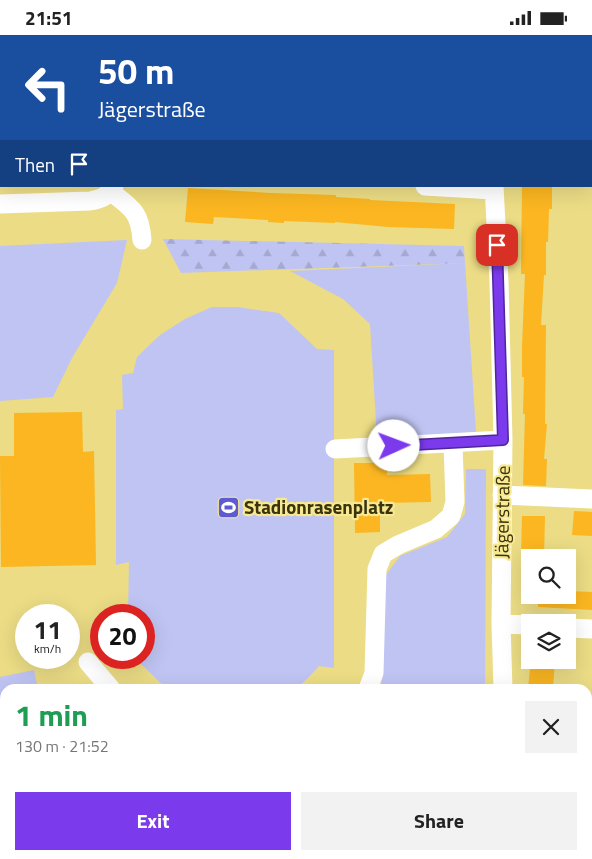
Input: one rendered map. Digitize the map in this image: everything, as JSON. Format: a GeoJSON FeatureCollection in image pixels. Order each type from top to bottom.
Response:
{"type":"FeatureCollection","features":[{"type":"Feature","properties":{"kind":"street"},"geometry":{"type":"LineString","coordinates":[[460,187],[494,188]]}},
{"type":"Feature","properties":{"kind":"street","name":"Jägerstraße"},"geometry":{"type":"LineString","coordinates":[[494,188],[499,281],[503,440],[501,624],[503,684]]}},
{"type":"Feature","properties":{"kind":"street"},"geometry":{"type":"LineString","coordinates":[[0,203],[90,201],[103,198],[113,189],[133,208],[141,226],[142,240]]}},
{"type":"Feature","properties":{"kind":"street"},"geometry":{"type":"LineString","coordinates":[[335,449],[503,440]]}},
{"type":"Feature","properties":{"kind":"street"},"geometry":{"type":"LineString","coordinates":[[370,684],[374,673],[377,569],[383,553],[436,529],[450,516],[455,502],[453,444]]}},
{"type":"Feature","properties":{"kind":"street"},"geometry":{"type":"LineString","coordinates":[[502,495],[592,499]]}},
{"type":"Feature","properties":{"kind":"street"},"geometry":{"type":"LineString","coordinates":[[501,624],[521,625]]}},
{"type":"Feature","properties":{"kind":"street"},"geometry":{"type":"LineString","coordinates":[[576,628],[592,629]]}},
{"type":"Feature","properties":{"kind":"street"},"geometry":{"type":"LineString","coordinates":[[88,662],[106,684]]}},
{"type":"Feature","properties":{"kind":"green space"},"geometry":{"type":"Polygon","coordinates":[[[163,239],[464,246],[465,263],[181,273],[163,239]]]}},
{"type":"Feature","properties":{"kind":"green space"},"geometry":{"type":"Polygon","coordinates":[[[127,240],[117,283],[72,358],[53,397],[0,401],[0,246],[127,240]]]}},
{"type":"Feature","properties":{"kind":"green space"},"geometry":{"type":"Polygon","coordinates":[[[465,263],[476,432],[377,439],[370,324],[343,299],[290,271],[465,263]]]}},
{"type":"Feature","properties":{"kind":"green space"},"geometry":{"type":"Polygon","coordinates":[[[212,307],[237,307],[279,313],[317,349],[334,350],[334,668],[319,666],[301,684],[162,684],[146,669],[155,669],[155,604],[128,604],[129,562],[116,565],[116,410],[123,409],[122,375],[133,373],[137,357],[160,335],[185,319],[212,307]]]}},
{"type":"Feature","properties":{"kind":"green space"},"geometry":{"type":"Polygon","coordinates":[[[466,469],[486,469],[485,684],[381,684],[385,576],[400,556],[447,537],[465,514],[466,469]]]}},
{"type":"Feature","properties":{"kind":"green space"},"geometry":{"type":"Polygon","coordinates":[[[34,670],[37,684],[0,684],[0,677],[34,670]]]}},
{"type":"Feature","properties":{"kind":"building"},"geometry":{"type":"Polygon","coordinates":[[[522,187],[552,187],[552,209],[549,209],[546,275],[544,275],[541,325],[546,325],[545,424],[547,424],[544,459],[547,459],[546,486],[523,485],[525,414],[523,414],[524,377],[522,377],[522,346],[525,274],[521,274],[522,187]]]}},
{"type":"Feature","properties":{"kind":"building"},"geometry":{"type":"Polygon","coordinates":[[[188,188],[336,195],[336,197],[370,200],[455,204],[454,229],[388,227],[335,222],[284,221],[284,223],[268,222],[268,220],[214,217],[213,224],[185,222],[188,188]]]}},
{"type":"Feature","properties":{"kind":"building"},"geometry":{"type":"Polygon","coordinates":[[[82,412],[83,452],[94,451],[96,565],[1,567],[0,456],[14,456],[14,413],[82,412]]]}},
{"type":"Feature","properties":{"kind":"building"},"geometry":{"type":"Polygon","coordinates":[[[354,463],[387,463],[387,475],[430,474],[431,502],[380,503],[380,532],[355,533],[354,463]]]}},
{"type":"Feature","properties":{"kind":"building"},"geometry":{"type":"Polygon","coordinates":[[[574,511],[592,512],[592,536],[572,535],[574,511]]]}},
{"type":"Feature","properties":{"kind":"building"},"geometry":{"type":"Polygon","coordinates":[[[522,516],[545,516],[544,549],[521,549],[522,516]]]}},
{"type":"Feature","properties":{"kind":"building"},"geometry":{"type":"Polygon","coordinates":[[[576,591],[592,592],[592,610],[538,607],[538,604],[576,604],[576,591]]]}},
{"type":"Feature","properties":{"kind":"building"},"geometry":{"type":"Polygon","coordinates":[[[530,669],[554,669],[553,684],[528,684],[530,669]]]}},
{"type":"Feature","properties":{"kind":"place","name":"Stadionrasenplatz"},"geometry":{"type":"Point","coordinates":[228,507]}},
{"type":"Feature","properties":{"kind":"route"},"geometry":{"type":"LineString","coordinates":[[394,446],[503,440],[497,245]]}}]}
